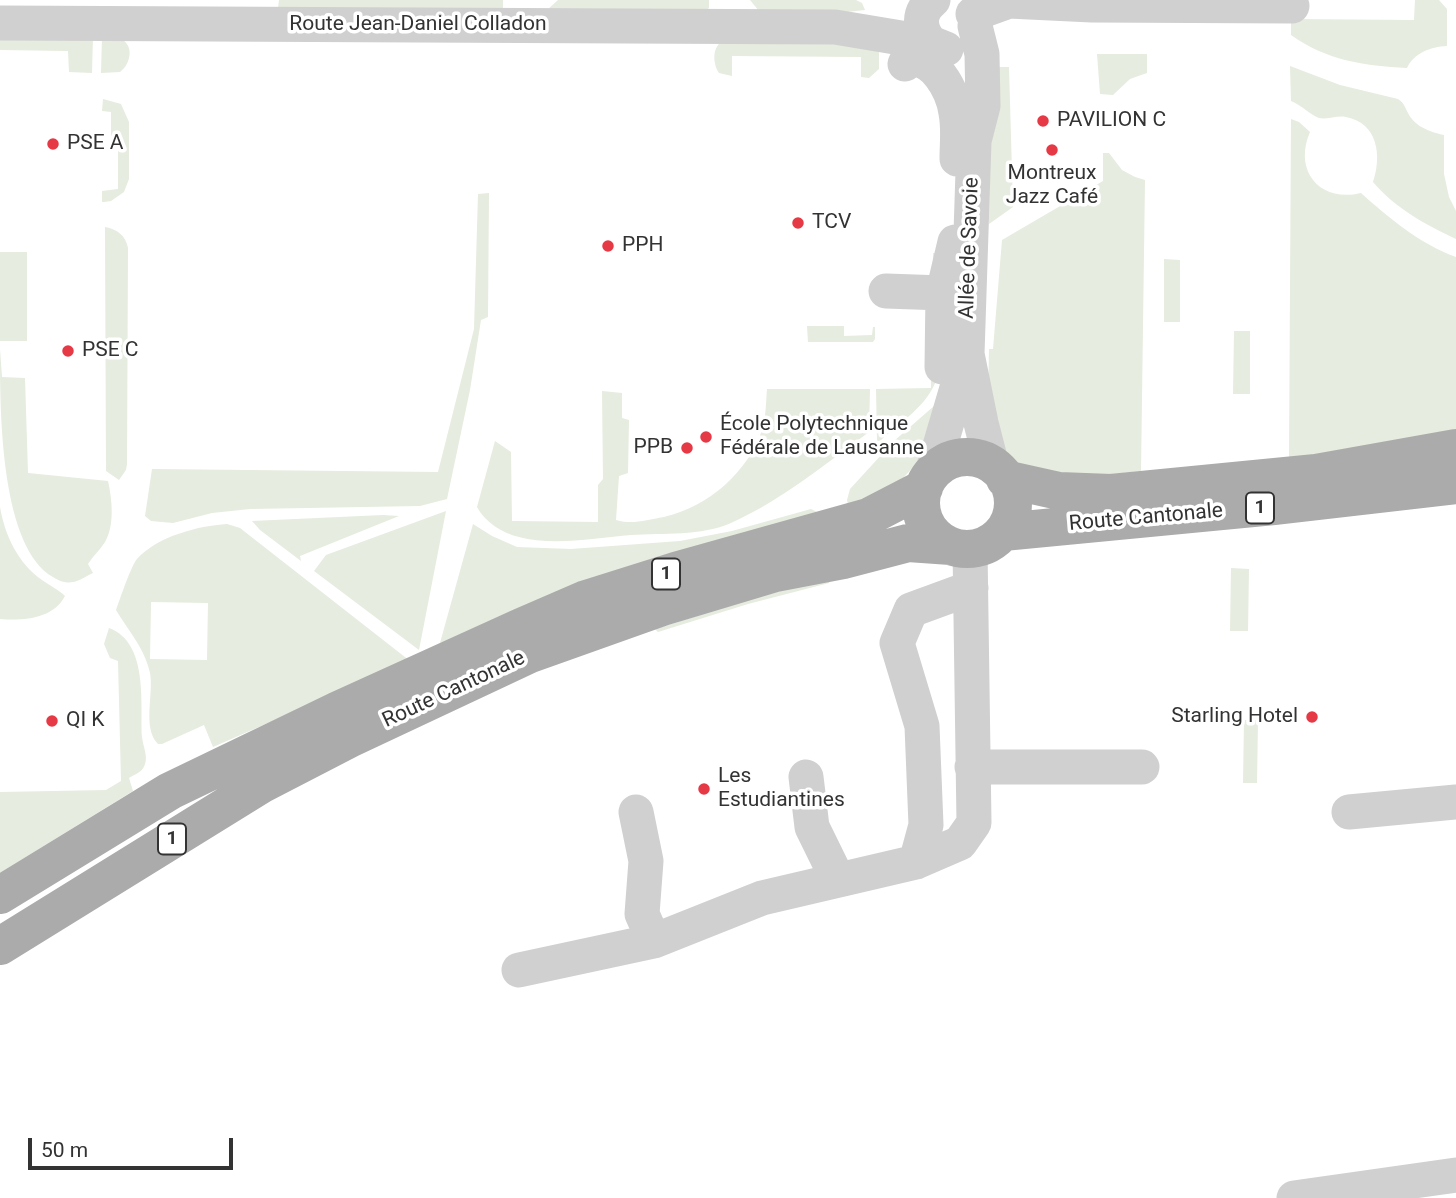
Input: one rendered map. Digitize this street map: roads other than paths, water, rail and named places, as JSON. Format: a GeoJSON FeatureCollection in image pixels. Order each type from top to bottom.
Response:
{"type":"FeatureCollection","features":[{"type":"Feature","properties":{"kind":"main road"},"geometry":{"type":"LineString","coordinates":[[966,457],[984,461],[999,472],[1012,500],[1012,511],[974,542],[942,541],[928,527],[921,508],[928,480],[947,462],[966,457]]}},
{"type":"Feature","properties":{"kind":"main road","name":"Route Cantonale"},"geometry":{"type":"LineString","coordinates":[[999,472],[1059,491],[1111,493],[1316,473],[1448,468]]}},
{"type":"Feature","properties":{"kind":"main road","name":"Route Cantonale"},"geometry":{"type":"LineString","coordinates":[[526,641],[662,607],[775,573],[843,560],[908,543],[974,542],[1448,468]]}},
{"type":"Feature","properties":{"kind":"main road","name":"Route Cantonale"},"geometry":{"type":"LineString","coordinates":[[0,895],[170,791],[342,725],[526,641],[586,599],[868,517],[928,480]]}},
{"type":"Feature","properties":{"kind":"main road","name":"Route Cantonale"},"geometry":{"type":"LineString","coordinates":[[0,946],[251,790],[342,725]]}},
{"type":"Feature","properties":{"kind":"street","name":"Route Jean-Daniel Colladon"},"geometry":{"type":"LineString","coordinates":[[0,23],[835,27],[891,14],[1009,1],[1092,5],[1292,6]]}},
{"type":"Feature","properties":{"kind":"street","name":"Allée de Savoie"},"geometry":{"type":"LineString","coordinates":[[928,480],[955,361],[974,141],[983,106],[982,54],[959,7],[925,7],[921,20],[924,51],[961,91],[974,141]]}},
{"type":"Feature","properties":{"kind":"street"},"geometry":{"type":"LineString","coordinates":[[924,51],[950,49],[969,39],[959,7]]}},
{"type":"Feature","properties":{"kind":"street","name":"Route Jean-Daniel Colladon"},"geometry":{"type":"LineString","coordinates":[[835,27],[924,51]]}},
{"type":"Feature","properties":{"kind":"street","name":"Route Jean-Daniel Colladon"},"geometry":{"type":"LineString","coordinates":[[924,51],[907,60],[929,64],[935,70],[948,88],[956,110],[956,239],[943,293]]}},
{"type":"Feature","properties":{"kind":"street"},"geometry":{"type":"LineString","coordinates":[[886,291],[943,293],[955,361]]}},
{"type":"Feature","properties":{"kind":"street","name":"Allée de Savoie"},"geometry":{"type":"LineString","coordinates":[[955,361],[999,472]]}},
{"type":"Feature","properties":{"kind":"street"},"geometry":{"type":"LineString","coordinates":[[519,970],[654,941],[762,898],[915,862],[960,843],[974,823],[971,588],[974,542]]}},
{"type":"Feature","properties":{"kind":"street"},"geometry":{"type":"LineString","coordinates":[[915,862],[926,825],[922,726],[897,643],[911,610],[971,588]]}},
{"type":"Feature","properties":{"kind":"street"},"geometry":{"type":"LineString","coordinates":[[913,694],[972,685]]}},
{"type":"Feature","properties":{"kind":"street"},"geometry":{"type":"LineString","coordinates":[[972,767],[1142,767]]}},
{"type":"Feature","properties":{"kind":"street"},"geometry":{"type":"LineString","coordinates":[[806,777],[812,827],[838,880]]}},
{"type":"Feature","properties":{"kind":"street"},"geometry":{"type":"LineString","coordinates":[[1349,812],[1456,802]]}},
{"type":"Feature","properties":{"kind":"street"},"geometry":{"type":"LineString","coordinates":[[636,812],[646,861],[642,914],[654,941]]}},
{"type":"Feature","properties":{"kind":"street"},"geometry":{"type":"LineString","coordinates":[[1294,1198],[1456,1175]]}},
{"type":"Feature","properties":{"kind":"place","name":"PAVILION C"},"geometry":{"type":"Point","coordinates":[1043,121]}},
{"type":"Feature","properties":{"kind":"place","name":"PSE A"},"geometry":{"type":"Point","coordinates":[53,144]}},
{"type":"Feature","properties":{"kind":"place","name":"Montreux Jazz Café"},"geometry":{"type":"Point","coordinates":[1052,150]}},
{"type":"Feature","properties":{"kind":"place","name":"TCV"},"geometry":{"type":"Point","coordinates":[798,223]}},
{"type":"Feature","properties":{"kind":"place","name":"PPH"},"geometry":{"type":"Point","coordinates":[608,246]}},
{"type":"Feature","properties":{"kind":"place","name":"PSE C"},"geometry":{"type":"Point","coordinates":[68,351]}},
{"type":"Feature","properties":{"kind":"place","name":"École Polytechnique Fédérale de Lausanne"},"geometry":{"type":"Point","coordinates":[706,437]}},
{"type":"Feature","properties":{"kind":"place","name":"PPB"},"geometry":{"type":"Point","coordinates":[687,448]}},
{"type":"Feature","properties":{"kind":"place","name":"Starling Hotel"},"geometry":{"type":"Point","coordinates":[1312,717]}},
{"type":"Feature","properties":{"kind":"place","name":"QI K"},"geometry":{"type":"Point","coordinates":[52,721]}},
{"type":"Feature","properties":{"kind":"place","name":"Les Estudiantines"},"geometry":{"type":"Point","coordinates":[704,789]}}]}
